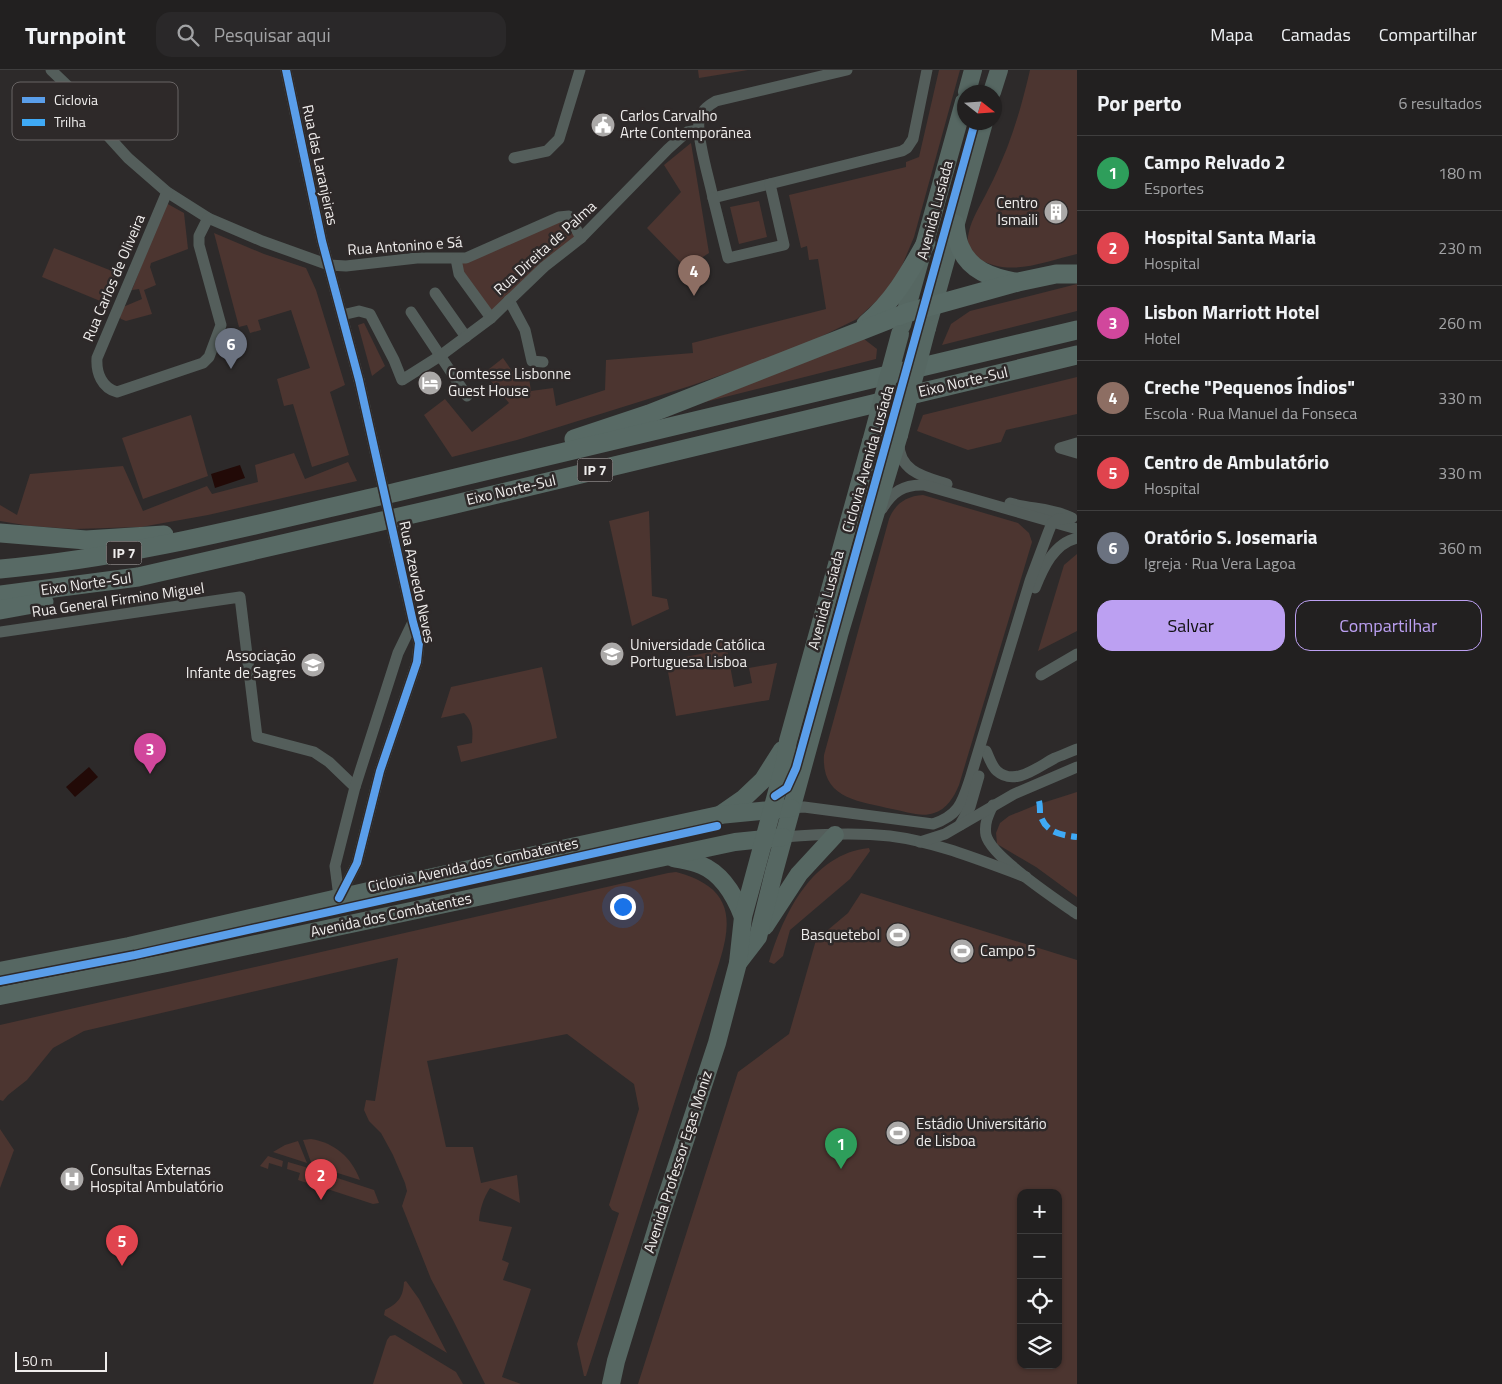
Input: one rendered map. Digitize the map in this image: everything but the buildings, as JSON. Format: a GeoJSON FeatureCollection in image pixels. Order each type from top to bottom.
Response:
{"type":"FeatureCollection","features":[{"type":"Feature","properties":{"kind":"highway"},"geometry":{"type":"LineString","coordinates":[[955,224],[960,247],[969,262],[982,272],[1001,280],[1018,282]]}},
{"type":"Feature","properties":{"kind":"highway"},"geometry":{"type":"LineString","coordinates":[[855,333],[878,314],[902,286],[926,243]]}},
{"type":"Feature","properties":{"kind":"highway"},"geometry":{"type":"LineString","coordinates":[[471,475],[649,414],[906,313],[1018,282],[1056,274],[1077,274]]}},
{"type":"Feature","properties":{"kind":"highway","name":"Eixo Norte-Sul"},"geometry":{"type":"LineString","coordinates":[[5,567],[123,553],[230,530],[471,475],[1077,330]]}},
{"type":"Feature","properties":{"kind":"highway","name":"Eixo Norte-Sul"},"geometry":{"type":"LineString","coordinates":[[0,595],[117,580],[443,507],[1077,355]]}},
{"type":"Feature","properties":{"kind":"highway"},"geometry":{"type":"LineString","coordinates":[[0,533],[86,540],[230,530]]}},
{"type":"Feature","properties":{"kind":"highway"},"geometry":{"type":"LineString","coordinates":[[0,610],[54,600],[117,580]]}},
{"type":"Feature","properties":{"kind":"main road"},"geometry":{"type":"LineString","coordinates":[[969,85],[973,70]]}},
{"type":"Feature","properties":{"kind":"main road"},"geometry":{"type":"LineString","coordinates":[[994,85],[999,70]]}},
{"type":"Feature","properties":{"kind":"main road","name":"Avenida Lusíada"},"geometry":{"type":"LineString","coordinates":[[763,839],[788,741],[957,128]]}},
{"type":"Feature","properties":{"kind":"main road","name":"Avenida Lusíada"},"geometry":{"type":"LineString","coordinates":[[783,837],[839,635],[899,435],[926,328],[982,130]]}},
{"type":"Feature","properties":{"kind":"main road"},"geometry":{"type":"LineString","coordinates":[[719,815],[743,799],[763,780],[788,741]]}},
{"type":"Feature","properties":{"kind":"main road","name":"Avenida dos Combatentes"},"geometry":{"type":"LineString","coordinates":[[0,971],[129,946],[719,815],[791,808]]}},
{"type":"Feature","properties":{"kind":"main road"},"geometry":{"type":"LineString","coordinates":[[758,936],[799,874],[835,834]]}},
{"type":"Feature","properties":{"kind":"main road","name":"Avenida dos Combatentes"},"geometry":{"type":"LineString","coordinates":[[0,996],[151,967],[735,842],[783,837]]}},
{"type":"Feature","properties":{"kind":"main road","name":"Avenida Professor Egas Moniz"},"geometry":{"type":"LineString","coordinates":[[738,963],[758,936],[783,837]]}},
{"type":"Feature","properties":{"kind":"main road","name":"Avenida Professor Egas Moniz"},"geometry":{"type":"LineString","coordinates":[[607,1384],[616,1361],[714,1052],[738,963],[743,917],[763,839]]}},
{"type":"Feature","properties":{"kind":"main road"},"geometry":{"type":"LineString","coordinates":[[668,857],[701,865],[717,875],[731,890],[743,917]]}},
{"type":"Feature","properties":{"kind":"main road"},"geometry":{"type":"LineString","coordinates":[[339,898],[343,926]]}},
{"type":"Feature","properties":{"kind":"main road","name":"Avenida Professor Egas Moniz"},"geometry":{"type":"LineString","coordinates":[[611,1384],[616,1361]]}},
{"type":"Feature","properties":{"kind":"street","name":"Rua Antonino e Sá"},"geometry":{"type":"LineString","coordinates":[[51,70],[64,82]]}},
{"type":"Feature","properties":{"kind":"street","name":"Rua das Laranjeiras"},"geometry":{"type":"LineString","coordinates":[[286,70],[322,241],[329,265]]}},
{"type":"Feature","properties":{"kind":"street"},"geometry":{"type":"LineString","coordinates":[[514,158],[547,151],[560,139],[580,70]]}},
{"type":"Feature","properties":{"kind":"street"},"geometry":{"type":"LineString","coordinates":[[770,184],[784,245],[728,258],[698,130],[703,110],[716,100],[847,70]]}},
{"type":"Feature","properties":{"kind":"street"},"geometry":{"type":"LineString","coordinates":[[713,198],[902,151],[913,140],[927,70]]}},
{"type":"Feature","properties":{"kind":"street","name":"Rua Direita de Palma"},"geometry":{"type":"LineString","coordinates":[[342,315],[359,311],[370,314],[394,360],[402,380],[440,356],[491,318],[544,267],[581,238],[687,132],[698,130]]}},
{"type":"Feature","properties":{"kind":"street","name":"Rua Antonino e Sá"},"geometry":{"type":"LineString","coordinates":[[112,140],[128,158],[167,192],[208,218],[262,242],[329,265],[346,266],[417,258],[456,260],[475,256],[559,217],[569,216],[581,238]]}},
{"type":"Feature","properties":{"kind":"street","name":"Rua Carlos de Oliveira"},"geometry":{"type":"LineString","coordinates":[[167,192],[97,358],[97,365],[103,384],[108,389],[117,392],[207,360],[221,325],[199,244],[200,232],[208,218]]}},
{"type":"Feature","properties":{"kind":"street"},"geometry":{"type":"LineString","coordinates":[[456,260],[459,274],[491,318]]}},
{"type":"Feature","properties":{"kind":"street","name":"Rua Azevedo Neves"},"geometry":{"type":"LineString","coordinates":[[329,265],[359,380],[419,642],[417,662],[380,771],[357,864],[339,898]]}},
{"type":"Feature","properties":{"kind":"street"},"geometry":{"type":"LineString","coordinates":[[1056,274],[1077,266]]}},
{"type":"Feature","properties":{"kind":"street"},"geometry":{"type":"LineString","coordinates":[[435,293],[466,337]]}},
{"type":"Feature","properties":{"kind":"street"},"geometry":{"type":"LineString","coordinates":[[509,300],[525,330],[532,360],[543,362]]}},
{"type":"Feature","properties":{"kind":"street"},"geometry":{"type":"LineString","coordinates":[[411,312],[467,396]]}},
{"type":"Feature","properties":{"kind":"street"},"geometry":{"type":"LineString","coordinates":[[899,435],[899,449],[902,460],[910,470],[918,475],[1022,507],[1057,511],[1074,518]]}},
{"type":"Feature","properties":{"kind":"street"},"geometry":{"type":"LineString","coordinates":[[1077,443],[1060,448],[1077,453]]}},
{"type":"Feature","properties":{"kind":"street"},"geometry":{"type":"LineString","coordinates":[[874,521],[891,495],[902,488],[916,485],[933,488],[1077,530]]}},
{"type":"Feature","properties":{"kind":"street"},"geometry":{"type":"LineString","coordinates":[[791,808],[804,807],[933,824],[946,819],[954,813],[962,803],[1030,582],[1052,523],[1058,519],[1074,518]]}},
{"type":"Feature","properties":{"kind":"street"},"geometry":{"type":"LineString","coordinates":[[960,825],[970,808],[1036,587],[1049,559],[1063,544],[1077,538]]}},
{"type":"Feature","properties":{"kind":"street","name":"Rua General Firmino Miguel"},"geometry":{"type":"LineString","coordinates":[[0,632],[240,597],[257,737],[314,752],[355,787]]}},
{"type":"Feature","properties":{"kind":"street","name":"Rua Azevedo Neves"},"geometry":{"type":"LineString","coordinates":[[339,898],[335,866],[355,787],[398,654],[413,622]]}},
{"type":"Feature","properties":{"kind":"street"},"geometry":{"type":"LineString","coordinates":[[1041,675],[1077,654]]}},
{"type":"Feature","properties":{"kind":"street"},"geometry":{"type":"LineString","coordinates":[[986,751],[995,770],[1012,777],[1027,773],[1077,749]]}},
{"type":"Feature","properties":{"kind":"street"},"geometry":{"type":"LineString","coordinates":[[920,842],[945,834],[1014,794],[1077,768]]}},
{"type":"Feature","properties":{"kind":"street"},"geometry":{"type":"LineString","coordinates":[[993,805],[986,824],[989,842],[994,850],[1026,877],[1077,914]]}},
{"type":"Feature","properties":{"kind":"street"},"geometry":{"type":"LineString","coordinates":[[783,837],[835,834],[890,836],[920,842],[964,855],[1026,877]]}},
{"type":"Feature","properties":{"kind":"shaded area"},"geometry":{"type":"Polygon","coordinates":[[[698,70],[748,70],[699,78],[698,70]]]}},
{"type":"Feature","properties":{"kind":"shaded area"},"geometry":{"type":"Polygon","coordinates":[[[939,70],[960,70],[914,237],[894,285],[857,319],[812,341],[690,386],[517,440],[452,457],[424,415],[445,399],[472,432],[509,403],[484,373],[503,358],[517,378],[529,378],[531,391],[553,388],[556,406],[605,390],[606,360],[693,353],[692,343],[826,309],[818,259],[809,260],[807,246],[801,248],[789,195],[906,167],[906,162],[919,157],[939,70]]]}},
{"type":"Feature","properties":{"kind":"shaded area"},"geometry":{"type":"Polygon","coordinates":[[[1030,70],[1077,70],[1077,254],[1035,265],[1008,268],[981,260],[968,251],[968,234],[973,219],[1007,148],[1030,70]]]}},
{"type":"Feature","properties":{"kind":"shaded area"},"geometry":{"type":"Polygon","coordinates":[[[691,143],[709,253],[686,268],[647,228],[681,192],[664,165],[691,143]]]}},
{"type":"Feature","properties":{"kind":"shaded area"},"geometry":{"type":"Polygon","coordinates":[[[759,201],[767,237],[739,244],[730,207],[759,201]]]}},
{"type":"Feature","properties":{"kind":"shaded area"},"geometry":{"type":"Polygon","coordinates":[[[166,203],[184,213],[188,249],[151,263],[150,267],[156,285],[144,290],[152,314],[126,321],[119,316],[123,307],[142,299],[139,289],[132,290],[166,203]]]}},
{"type":"Feature","properties":{"kind":"shaded area"},"geometry":{"type":"Polygon","coordinates":[[[569,216],[581,238],[491,318],[456,259],[569,216]]]}},
{"type":"Feature","properties":{"kind":"shaded area"},"geometry":{"type":"Polygon","coordinates":[[[214,233],[264,254],[306,268],[316,290],[345,385],[330,392],[349,455],[312,467],[293,404],[284,406],[277,379],[310,368],[291,310],[258,320],[261,330],[250,333],[247,325],[239,327],[214,233]]]}},
{"type":"Feature","properties":{"kind":"shaded area"},"geometry":{"type":"Polygon","coordinates":[[[54,248],[117,273],[105,303],[42,277],[54,248]]]}},
{"type":"Feature","properties":{"kind":"shaded area"},"geometry":{"type":"Polygon","coordinates":[[[1077,284],[1077,311],[942,345],[951,324],[970,311],[1077,284]]]}},
{"type":"Feature","properties":{"kind":"shaded area"},"geometry":{"type":"Polygon","coordinates":[[[364,323],[385,366],[372,376],[358,325],[364,323]]]}},
{"type":"Feature","properties":{"kind":"shaded area"},"geometry":{"type":"Polygon","coordinates":[[[864,339],[877,349],[876,359],[701,403],[864,339]]]}},
{"type":"Feature","properties":{"kind":"shaded area"},"geometry":{"type":"Polygon","coordinates":[[[1077,377],[1077,414],[1006,430],[1001,442],[968,450],[917,431],[923,415],[1077,377]]]}},
{"type":"Feature","properties":{"kind":"shaded area"},"geometry":{"type":"Polygon","coordinates":[[[191,415],[208,476],[143,499],[122,438],[191,415]]]}},
{"type":"Feature","properties":{"kind":"shaded area"},"geometry":{"type":"Polygon","coordinates":[[[294,453],[305,479],[348,462],[357,481],[208,515],[141,527],[74,529],[30,526],[0,521],[0,505],[17,515],[30,474],[123,466],[143,511],[207,486],[212,494],[258,482],[255,465],[294,453]]]}},
{"type":"Feature","properties":{"kind":"shaded area"},"geometry":{"type":"Polygon","coordinates":[[[240,465],[245,478],[215,488],[211,474],[240,465]]]}},
{"type":"Feature","properties":{"kind":"shaded area"},"geometry":{"type":"Polygon","coordinates":[[[923,495],[1018,523],[1029,533],[1032,542],[959,785],[943,809],[924,815],[913,814],[844,796],[829,781],[825,770],[824,755],[889,519],[894,509],[906,499],[923,495]]]}},
{"type":"Feature","properties":{"kind":"shaded area"},"geometry":{"type":"Polygon","coordinates":[[[649,511],[652,596],[667,599],[669,609],[632,626],[609,521],[649,511]]]}},
{"type":"Feature","properties":{"kind":"shaded area"},"geometry":{"type":"Polygon","coordinates":[[[1077,554],[1077,631],[1038,651],[1064,565],[1077,554]]]}},
{"type":"Feature","properties":{"kind":"shaded area"},"geometry":{"type":"Polygon","coordinates":[[[725,639],[734,687],[752,683],[749,668],[777,663],[769,700],[676,716],[666,661],[710,652],[709,642],[725,639]]]}},
{"type":"Feature","properties":{"kind":"shaded area"},"geometry":{"type":"Polygon","coordinates":[[[542,667],[557,738],[461,762],[457,746],[472,743],[472,730],[471,723],[464,713],[441,718],[451,687],[542,667]]]}},
{"type":"Feature","properties":{"kind":"shaded area"},"geometry":{"type":"Polygon","coordinates":[[[89,767],[98,777],[75,797],[66,787],[89,767]]]}},
{"type":"Feature","properties":{"kind":"shaded area"},"geometry":{"type":"Polygon","coordinates":[[[1077,792],[1077,897],[1036,867],[997,844],[996,833],[1000,823],[1009,816],[1077,792]]]}},
{"type":"Feature","properties":{"kind":"shaded area"},"geometry":{"type":"Polygon","coordinates":[[[869,848],[870,851],[850,879],[790,930],[783,956],[774,964],[769,962],[775,943],[792,906],[816,874],[831,861],[849,853],[869,848]]]}},
{"type":"Feature","properties":{"kind":"shaded area"},"geometry":{"type":"Polygon","coordinates":[[[676,872],[700,881],[718,896],[724,907],[727,920],[724,947],[586,1376],[584,1376],[577,1344],[619,1213],[612,1210],[609,1205],[639,1109],[634,1084],[567,1034],[427,1061],[446,1147],[473,1147],[481,1183],[517,1175],[520,1203],[490,1188],[482,1204],[479,1221],[512,1227],[502,1260],[509,1263],[503,1280],[531,1289],[502,1377],[521,1384],[485,1384],[431,1279],[402,1206],[407,1191],[393,1155],[381,1133],[369,1121],[364,1110],[366,1100],[375,1101],[398,958],[84,1031],[53,1048],[27,1080],[3,1101],[0,1100],[0,1025],[676,872]]]}},
{"type":"Feature","properties":{"kind":"shaded area","name":"Estádio Universitário de Lisboa"},"geometry":{"type":"Polygon","coordinates":[[[861,893],[1077,960],[1077,1384],[638,1384],[738,1072],[789,1034],[816,940],[848,913],[861,893]]]}},
{"type":"Feature","properties":{"kind":"shaded area"},"geometry":{"type":"Polygon","coordinates":[[[0,1129],[14,1150],[0,1188],[0,1129]]]}},
{"type":"Feature","properties":{"kind":"shaded area"},"geometry":{"type":"Polygon","coordinates":[[[311,1139],[328,1144],[341,1152],[352,1164],[360,1180],[312,1165],[303,1140],[311,1139]]]}},
{"type":"Feature","properties":{"kind":"shaded area"},"geometry":{"type":"Polygon","coordinates":[[[298,1141],[307,1163],[273,1152],[285,1145],[298,1141]]]}},
{"type":"Feature","properties":{"kind":"shaded area"},"geometry":{"type":"Polygon","coordinates":[[[268,1156],[283,1161],[282,1167],[269,1163],[268,1169],[260,1166],[268,1156]]]}},
{"type":"Feature","properties":{"kind":"shaded area"},"geometry":{"type":"Polygon","coordinates":[[[288,1162],[312,1169],[307,1183],[298,1180],[300,1173],[287,1169],[288,1162]]]}},
{"type":"Feature","properties":{"kind":"shaded area"},"geometry":{"type":"Polygon","coordinates":[[[316,1171],[374,1190],[379,1203],[373,1204],[312,1184],[316,1171]]]}},
{"type":"Feature","properties":{"kind":"shaded area"},"geometry":{"type":"Polygon","coordinates":[[[406,1281],[419,1299],[447,1353],[384,1315],[385,1310],[399,1299],[404,1282],[406,1281]]]}},
{"type":"Feature","properties":{"kind":"shaded area"},"geometry":{"type":"Polygon","coordinates":[[[395,1335],[456,1372],[463,1384],[373,1384],[387,1340],[390,1336],[395,1335]]]}},
{"type":"Feature","properties":{"kind":"marked path"},"geometry":{"type":"LineString","coordinates":[[1039,801],[1042,819],[1049,828],[1059,834],[1077,837]]}},
{"type":"Feature","properties":{"kind":"cycle path"},"geometry":{"type":"LineString","coordinates":[[286,70],[322,241],[359,380],[419,643],[417,662],[380,771],[357,863],[339,898]]}},
{"type":"Feature","properties":{"kind":"cycle path","name":"Ciclovia Avenida Lusíada"},"geometry":{"type":"LineString","coordinates":[[775,796],[787,788],[796,768],[973,130]]}},
{"type":"Feature","properties":{"kind":"cycle path","name":"Ciclovia Avenida dos Combatentes"},"geometry":{"type":"LineString","coordinates":[[0,981],[135,955],[717,826]]}},
{"type":"Feature","properties":{"kind":"place","name":"Carlos Carvalho Arte Contemporãnea"},"geometry":{"type":"Point","coordinates":[603,125]}},
{"type":"Feature","properties":{"kind":"place","name":"Centro Ismaili"},"geometry":{"type":"Point","coordinates":[1056,212]}},
{"type":"Feature","properties":{"kind":"place","name":"Creche \"Pequenos Índios\""},"geometry":{"type":"Point","coordinates":[694,296]}},
{"type":"Feature","properties":{"kind":"place","name":"Oratório S. Josemaria"},"geometry":{"type":"Point","coordinates":[231,369]}},
{"type":"Feature","properties":{"kind":"place","name":"Comtesse Lisbonne Guest House"},"geometry":{"type":"Point","coordinates":[430,383]}},
{"type":"Feature","properties":{"kind":"place","name":"Universidade Católica Portuguesa Lisboa"},"geometry":{"type":"Point","coordinates":[612,654]}},
{"type":"Feature","properties":{"kind":"place","name":"Associação Infante de Sagres"},"geometry":{"type":"Point","coordinates":[313,665]}},
{"type":"Feature","properties":{"kind":"place","name":"Lisbon Marriott Hotel"},"geometry":{"type":"Point","coordinates":[150,774]}},
{"type":"Feature","properties":{"kind":"place","name":"Basquetebol"},"geometry":{"type":"Point","coordinates":[898,935]}},
{"type":"Feature","properties":{"kind":"place","name":"Campo 5"},"geometry":{"type":"Point","coordinates":[962,951]}},
{"type":"Feature","properties":{"kind":"place","name":"Estádio Universitário de Lisboa"},"geometry":{"type":"Point","coordinates":[898,1133]}},
{"type":"Feature","properties":{"kind":"place","name":"Campo Relvado 2"},"geometry":{"type":"Point","coordinates":[841,1169]}},
{"type":"Feature","properties":{"kind":"place","name":"Consultas Externas Hospital Ambulatório"},"geometry":{"type":"Point","coordinates":[72,1179]}},
{"type":"Feature","properties":{"kind":"place","name":"Hospital Santa Maria"},"geometry":{"type":"Point","coordinates":[321,1200]}},
{"type":"Feature","properties":{"kind":"place","name":"Centro de Ambulatório"},"geometry":{"type":"Point","coordinates":[122,1266]}}]}
